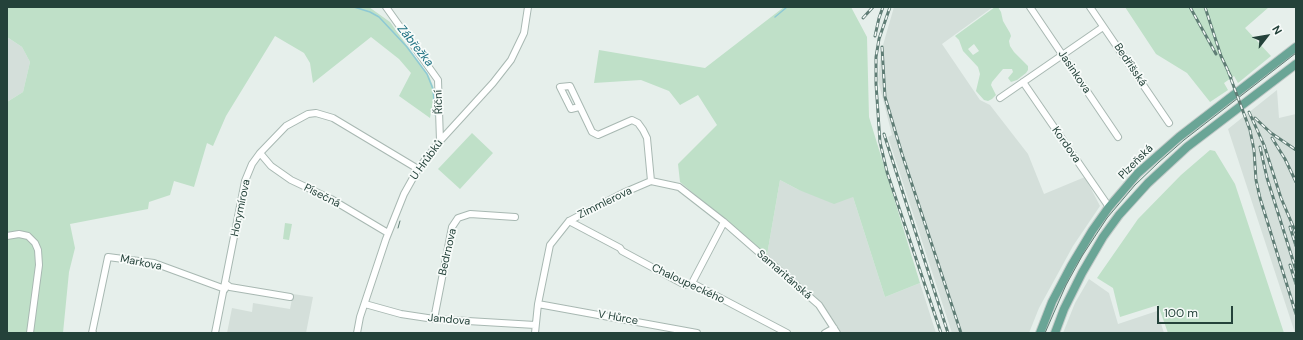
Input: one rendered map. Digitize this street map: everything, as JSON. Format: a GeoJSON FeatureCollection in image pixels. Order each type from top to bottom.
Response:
{"type":"FeatureCollection","features":[{"type":"Feature","properties":{"kind":"main road","name":"Plzeňská"},"geometry":{"type":"LineString","coordinates":[[1040,333],[1052,302],[1092,231],[1109,207],[1138,173],[1179,137],[1296,47]]}},
{"type":"Feature","properties":{"kind":"main road"},"geometry":{"type":"LineString","coordinates":[[1054,333],[1082,273],[1103,237],[1119,215],[1143,189],[1187,147],[1296,64]]}},
{"type":"Feature","properties":{"kind":"street","name":"Říční"},"geometry":{"type":"LineString","coordinates":[[386,7],[438,80],[440,141]]}},
{"type":"Feature","properties":{"kind":"street","name":"U Hrůbků"},"geometry":{"type":"LineString","coordinates":[[357,333],[388,233],[404,194],[418,169],[440,141],[493,83],[511,60],[524,33],[528,7]]}},
{"type":"Feature","properties":{"kind":"street","name":"Jasinkova"},"geometry":{"type":"LineString","coordinates":[[1030,7],[1118,137]]}},
{"type":"Feature","properties":{"kind":"street","name":"Bedřišská"},"geometry":{"type":"LineString","coordinates":[[1090,7],[1169,123]]}},
{"type":"Feature","properties":{"kind":"street"},"geometry":{"type":"LineString","coordinates":[[1000,98],[1104,27]]}},
{"type":"Feature","properties":{"kind":"street","name":"Kordova"},"geometry":{"type":"LineString","coordinates":[[1023,82],[1109,207]]}},
{"type":"Feature","properties":{"kind":"street"},"geometry":{"type":"LineString","coordinates":[[579,107],[571,109],[560,87],[570,86],[592,132],[598,135],[632,120],[638,123],[647,138],[651,182]]}},
{"type":"Feature","properties":{"kind":"street","name":"Horymírova"},"geometry":{"type":"LineString","coordinates":[[216,333],[245,181],[252,164],[260,153],[286,126],[308,114],[316,114],[333,118],[418,169]]}},
{"type":"Feature","properties":{"kind":"street","name":"Písečná"},"geometry":{"type":"LineString","coordinates":[[260,153],[271,166],[291,180],[330,199],[388,233]]}},
{"type":"Feature","properties":{"kind":"street","name":"Zimmlerova"},"geometry":{"type":"LineString","coordinates":[[535,333],[538,304],[550,245],[569,221],[623,193],[651,182],[678,186],[724,222]]}},
{"type":"Feature","properties":{"kind":"street","name":"Bedrnova"},"geometry":{"type":"LineString","coordinates":[[434,319],[452,227],[458,218],[470,214],[515,217]]}},
{"type":"Feature","properties":{"kind":"street","name":"Chaloupeckého"},"geometry":{"type":"LineString","coordinates":[[569,221],[685,285],[692,283],[787,333]]}},
{"type":"Feature","properties":{"kind":"street"},"geometry":{"type":"LineString","coordinates":[[692,283],[724,222]]}},
{"type":"Feature","properties":{"kind":"street","name":"Samaritánská"},"geometry":{"type":"LineString","coordinates":[[724,222],[819,305],[836,330]]}},
{"type":"Feature","properties":{"kind":"street"},"geometry":{"type":"LineString","coordinates":[[7,236],[19,234],[28,236],[35,243],[38,250],[39,265],[30,333]]}},
{"type":"Feature","properties":{"kind":"street","name":"Markova"},"geometry":{"type":"LineString","coordinates":[[93,333],[108,257],[154,264],[225,287]]}},
{"type":"Feature","properties":{"kind":"street"},"geometry":{"type":"LineString","coordinates":[[225,287],[290,297]]}},
{"type":"Feature","properties":{"kind":"street","name":"Jandova"},"geometry":{"type":"LineString","coordinates":[[365,304],[401,314],[434,319],[535,325]]}},
{"type":"Feature","properties":{"kind":"street","name":"V Hůrce"},"geometry":{"type":"LineString","coordinates":[[538,304],[671,330],[697,333]]}},
{"type":"Feature","properties":{"kind":"street"},"geometry":{"type":"LineString","coordinates":[[825,333],[836,330]]}},
{"type":"Feature","properties":{"kind":"shaded area"},"geometry":{"type":"Polygon","coordinates":[[[894,7],[993,7],[942,44],[980,100],[990,105],[1028,154],[1044,194],[1085,177],[1100,206],[1073,246],[1039,308],[1029,333],[952,333],[888,137],[892,135],[878,80],[881,52],[894,7]]]}},
{"type":"Feature","properties":{"kind":"shaded area"},"geometry":{"type":"Polygon","coordinates":[[[7,37],[22,47],[30,62],[23,92],[7,102],[7,37]]]}},
{"type":"Feature","properties":{"kind":"shaded area"},"geometry":{"type":"Polygon","coordinates":[[[1277,90],[1279,118],[1296,114],[1296,333],[1228,129],[1277,90]]]}},
{"type":"Feature","properties":{"kind":"shaded area"},"geometry":{"type":"Polygon","coordinates":[[[780,180],[799,190],[853,197],[885,297],[920,283],[936,333],[842,333],[821,303],[767,255],[780,180]]]}},
{"type":"Feature","properties":{"kind":"shaded area"},"geometry":{"type":"Polygon","coordinates":[[[1089,279],[1109,293],[1118,324],[1157,311],[1164,333],[1063,333],[1075,303],[1089,279]]]}},
{"type":"Feature","properties":{"kind":"shaded area"},"geometry":{"type":"Polygon","coordinates":[[[293,294],[313,297],[306,333],[227,333],[232,308],[252,312],[253,303],[290,309],[293,294]]]}},
{"type":"Feature","properties":{"kind":"green space"},"geometry":{"type":"Polygon","coordinates":[[[369,7],[390,22],[429,76],[435,91],[430,118],[399,96],[411,73],[399,59],[371,37],[313,83],[310,63],[304,53],[275,36],[226,116],[213,146],[207,143],[194,187],[174,181],[170,195],[149,202],[148,209],[70,224],[75,248],[69,272],[63,333],[7,333],[7,102],[23,92],[30,62],[22,47],[7,37],[7,8],[369,7]]]}},
{"type":"Feature","properties":{"kind":"green space"},"geometry":{"type":"Polygon","coordinates":[[[784,7],[851,7],[867,37],[869,117],[920,283],[885,297],[853,197],[834,204],[799,190],[780,180],[767,255],[680,182],[678,164],[717,125],[698,95],[680,105],[669,91],[641,80],[594,83],[599,50],[705,68],[784,7]]]}},
{"type":"Feature","properties":{"kind":"green space"},"geometry":{"type":"Polygon","coordinates":[[[995,7],[998,7],[1011,36],[1009,41],[1010,46],[1028,66],[1028,70],[1017,80],[1011,82],[1008,78],[1013,72],[1012,69],[1003,69],[991,85],[996,95],[988,101],[984,100],[976,91],[980,74],[978,67],[963,51],[959,40],[955,36],[995,7]],[[974,44],[968,49],[973,55],[979,51],[974,44]]]}},
{"type":"Feature","properties":{"kind":"green space"},"geometry":{"type":"Polygon","coordinates":[[[1125,7],[1269,7],[1245,28],[1271,56],[1238,83],[1234,76],[1224,83],[1228,90],[1210,102],[1187,73],[1156,54],[1125,7]]]}},
{"type":"Feature","properties":{"kind":"green space"},"geometry":{"type":"Polygon","coordinates":[[[472,133],[493,153],[460,189],[438,169],[472,133]]]}},
{"type":"Feature","properties":{"kind":"green space"},"geometry":{"type":"Polygon","coordinates":[[[1210,150],[1215,151],[1235,184],[1284,333],[1168,333],[1158,305],[1120,317],[1113,288],[1097,278],[1138,219],[1181,175],[1210,150]]]}},
{"type":"Feature","properties":{"kind":"green space"},"geometry":{"type":"Polygon","coordinates":[[[285,223],[292,224],[289,240],[283,239],[285,223]]]}},
{"type":"Feature","properties":{"kind":"waterway","name":"Zábřežka"},"geometry":{"type":"LineString","coordinates":[[354,7],[370,12],[379,17],[407,47],[427,74],[433,89],[435,115]]}},
{"type":"Feature","properties":{"kind":"waterway"},"geometry":{"type":"LineString","coordinates":[[775,17],[787,7]]}},
{"type":"Feature","properties":{"kind":"tram line"},"geometry":{"type":"LineString","coordinates":[[1045,333],[1066,285],[1082,256],[1107,218],[1135,185],[1184,140],[1296,53]]}},
{"type":"Feature","properties":{"kind":"tram line"},"geometry":{"type":"LineString","coordinates":[[398,228],[400,221]]}},
{"type":"Feature","properties":{"kind":"railway"},"geometry":{"type":"LineString","coordinates":[[863,18],[873,7]]}},
{"type":"Feature","properties":{"kind":"railway"},"geometry":{"type":"LineString","coordinates":[[875,36],[883,7]]}},
{"type":"Feature","properties":{"kind":"railway"},"geometry":{"type":"LineString","coordinates":[[890,7],[879,39],[876,57],[876,84],[880,142],[887,172],[941,333]]}},
{"type":"Feature","properties":{"kind":"railway"},"geometry":{"type":"LineString","coordinates":[[1190,7],[1216,54]]}},
{"type":"Feature","properties":{"kind":"railway"},"geometry":{"type":"LineString","coordinates":[[1205,7],[1221,56],[1231,77]]}},
{"type":"Feature","properties":{"kind":"railway"},"geometry":{"type":"LineString","coordinates":[[882,47],[885,97],[902,154],[961,333]]}},
{"type":"Feature","properties":{"kind":"railway"},"geometry":{"type":"LineString","coordinates":[[1228,71],[1250,130],[1254,150],[1256,180],[1260,198],[1296,314]]}},
{"type":"Feature","properties":{"kind":"railway"},"geometry":{"type":"LineString","coordinates":[[1249,112],[1264,145],[1281,198],[1296,233]]}},
{"type":"Feature","properties":{"kind":"railway"},"geometry":{"type":"LineString","coordinates":[[1255,118],[1271,133],[1296,150]]}},
{"type":"Feature","properties":{"kind":"railway"},"geometry":{"type":"LineString","coordinates":[[884,134],[948,333]]}},
{"type":"Feature","properties":{"kind":"railway"},"geometry":{"type":"LineString","coordinates":[[1272,138],[1285,159],[1296,182]]}},
{"type":"Feature","properties":{"kind":"railway"},"geometry":{"type":"LineString","coordinates":[[1260,147],[1267,178],[1296,270]]}},
{"type":"Feature","properties":{"kind":"railway"},"geometry":{"type":"LineString","coordinates":[[1290,227],[1296,246]]}},
{"type":"Feature","properties":{"kind":"railway"},"geometry":{"type":"LineString","coordinates":[[1290,265],[1296,284]]}}]}
